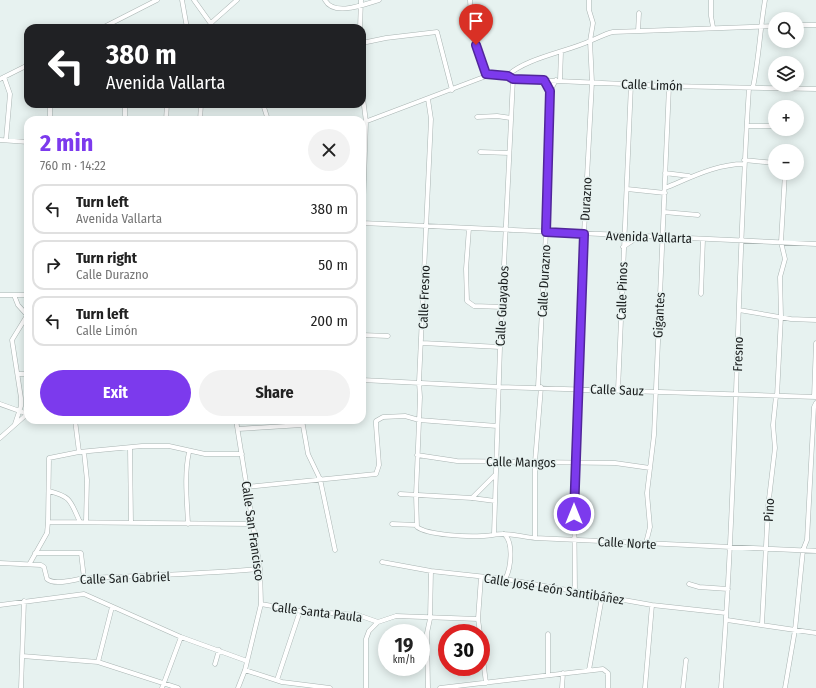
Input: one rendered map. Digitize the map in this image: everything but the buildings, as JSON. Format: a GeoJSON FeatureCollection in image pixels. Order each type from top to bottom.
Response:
{"type":"FeatureCollection","features":[{"type":"Feature","properties":{"kind":"street"},"geometry":{"type":"LineString","coordinates":[[110,24],[157,0]]}},
{"type":"Feature","properties":{"kind":"street"},"geometry":{"type":"LineString","coordinates":[[182,0],[186,24]]}},
{"type":"Feature","properties":{"kind":"street"},"geometry":{"type":"LineString","coordinates":[[194,0],[211,23],[234,1]]}},
{"type":"Feature","properties":{"kind":"street"},"geometry":{"type":"LineString","coordinates":[[325,0],[334,8],[343,8],[361,2],[379,0]]}},
{"type":"Feature","properties":{"kind":"street"},"geometry":{"type":"LineString","coordinates":[[470,0],[472,34],[484,72],[489,75]]}},
{"type":"Feature","properties":{"kind":"street","name":"Durazno"},"geometry":{"type":"LineString","coordinates":[[575,592],[574,480],[576,463],[584,234],[592,82],[590,41],[593,23],[589,10],[589,0]]}},
{"type":"Feature","properties":{"kind":"street"},"geometry":{"type":"LineString","coordinates":[[712,0],[711,16],[714,27]]}},
{"type":"Feature","properties":{"kind":"street","name":"Fresno"},"geometry":{"type":"LineString","coordinates":[[721,688],[728,589],[737,395],[744,162],[751,87],[758,62],[760,26],[765,0]]}},
{"type":"Feature","properties":{"kind":"street"},"geometry":{"type":"LineString","coordinates":[[360,24],[361,2]]}},
{"type":"Feature","properties":{"kind":"street"},"geometry":{"type":"LineString","coordinates":[[638,31],[639,13]]}},
{"type":"Feature","properties":{"kind":"street"},"geometry":{"type":"LineString","coordinates":[[804,25],[816,25]]}},
{"type":"Feature","properties":{"kind":"street"},"geometry":{"type":"LineString","coordinates":[[508,76],[519,68],[613,32],[768,26]]}},
{"type":"Feature","properties":{"kind":"street"},"geometry":{"type":"LineString","coordinates":[[366,42],[386,38],[436,32],[452,90]]}},
{"type":"Feature","properties":{"kind":"street"},"geometry":{"type":"LineString","coordinates":[[558,80],[561,52]]}},
{"type":"Feature","properties":{"kind":"street"},"geometry":{"type":"LineString","coordinates":[[6,140],[10,94],[2,78],[24,67]]}},
{"type":"Feature","properties":{"kind":"street"},"geometry":{"type":"LineString","coordinates":[[366,121],[489,75]]}},
{"type":"Feature","properties":{"kind":"street","name":"Calle Limón"},"geometry":{"type":"LineString","coordinates":[[489,75],[508,76],[513,79],[669,86],[816,89]]}},
{"type":"Feature","properties":{"kind":"street","name":"Calle Guayabos"},"geometry":{"type":"LineString","coordinates":[[494,534],[497,426],[500,387],[500,347],[513,79]]}},
{"type":"Feature","properties":{"kind":"street"},"geometry":{"type":"LineString","coordinates":[[544,80],[550,91]]}},
{"type":"Feature","properties":{"kind":"street","name":"Calle Durazno"},"geometry":{"type":"LineString","coordinates":[[535,538],[535,462],[540,387],[550,91],[558,80]]}},
{"type":"Feature","properties":{"kind":"street","name":"Calle Pinos"},"geometry":{"type":"LineString","coordinates":[[618,390],[631,84]]}},
{"type":"Feature","properties":{"kind":"street","name":"Gigantes"},"geometry":{"type":"LineString","coordinates":[[646,543],[650,527],[647,493],[654,435],[669,86]]}},
{"type":"Feature","properties":{"kind":"street","name":"Calle Fresno"},"geometry":{"type":"LineString","coordinates":[[417,526],[416,495],[419,382],[431,119],[428,99]]}},
{"type":"Feature","properties":{"kind":"street"},"geometry":{"type":"LineString","coordinates":[[477,117],[497,116],[511,118]]}},
{"type":"Feature","properties":{"kind":"street"},"geometry":{"type":"LineString","coordinates":[[747,126],[768,126]]}},
{"type":"Feature","properties":{"kind":"street"},"geometry":{"type":"LineString","coordinates":[[0,140],[24,142]]}},
{"type":"Feature","properties":{"kind":"street"},"geometry":{"type":"LineString","coordinates":[[480,152],[509,153]]}},
{"type":"Feature","properties":{"kind":"street"},"geometry":{"type":"LineString","coordinates":[[665,188],[690,176],[732,164],[744,162],[768,163]]}},
{"type":"Feature","properties":{"kind":"street"},"geometry":{"type":"LineString","coordinates":[[665,173],[690,176]]}},
{"type":"Feature","properties":{"kind":"street","name":"Pino"},"geometry":{"type":"LineString","coordinates":[[762,624],[767,550],[768,506],[775,448],[773,425],[781,316],[780,277],[785,258],[781,242],[785,180]]}},
{"type":"Feature","properties":{"kind":"street"},"geometry":{"type":"LineString","coordinates":[[627,189],[665,193]]}},
{"type":"Feature","properties":{"kind":"street"},"geometry":{"type":"LineString","coordinates":[[664,212],[698,215]]}},
{"type":"Feature","properties":{"kind":"street","name":"Avenida Vallarta"},"geometry":{"type":"LineString","coordinates":[[366,223],[427,227],[505,229],[638,237],[816,244]]}},
{"type":"Feature","properties":{"kind":"street"},"geometry":{"type":"LineString","coordinates":[[469,228],[466,269],[467,302],[474,306],[502,306]]}},
{"type":"Feature","properties":{"kind":"street"},"geometry":{"type":"LineString","coordinates":[[623,247],[638,237]]}},
{"type":"Feature","properties":{"kind":"street"},"geometry":{"type":"LineString","coordinates":[[701,294],[703,239]]}},
{"type":"Feature","properties":{"kind":"street"},"geometry":{"type":"LineString","coordinates":[[14,295],[18,305],[24,310]]}},
{"type":"Feature","properties":{"kind":"street"},"geometry":{"type":"LineString","coordinates":[[0,296],[24,295]]}},
{"type":"Feature","properties":{"kind":"street"},"geometry":{"type":"LineString","coordinates":[[739,310],[781,316],[790,319],[816,320]]}},
{"type":"Feature","properties":{"kind":"street"},"geometry":{"type":"LineString","coordinates":[[15,424],[21,398],[19,374],[12,340],[24,320]]}},
{"type":"Feature","properties":{"kind":"street"},"geometry":{"type":"LineString","coordinates":[[366,335],[388,336]]}},
{"type":"Feature","properties":{"kind":"street"},"geometry":{"type":"LineString","coordinates":[[422,342],[500,347]]}},
{"type":"Feature","properties":{"kind":"street"},"geometry":{"type":"LineString","coordinates":[[785,688],[795,630],[803,550],[806,540],[815,405],[813,397],[816,343]]}},
{"type":"Feature","properties":{"kind":"street"},"geometry":{"type":"LineString","coordinates":[[19,374],[24,374]]}},
{"type":"Feature","properties":{"kind":"street","name":"Calle Sauz"},"geometry":{"type":"LineString","coordinates":[[366,380],[500,387],[540,387],[813,397]]}},
{"type":"Feature","properties":{"kind":"street"},"geometry":{"type":"LineString","coordinates":[[0,404],[24,413]]}},
{"type":"Feature","properties":{"kind":"street"},"geometry":{"type":"LineString","coordinates":[[0,438],[24,416]]}},
{"type":"Feature","properties":{"kind":"street"},"geometry":{"type":"LineString","coordinates":[[247,487],[376,474],[379,465],[376,421],[383,418],[405,416],[419,420],[497,426]]}},
{"type":"Feature","properties":{"kind":"street"},"geometry":{"type":"LineString","coordinates":[[76,424],[87,480],[86,522]]}},
{"type":"Feature","properties":{"kind":"street","name":"Calle San Francisco"},"geometry":{"type":"LineString","coordinates":[[237,424],[260,569],[261,604],[248,661],[238,688]]}},
{"type":"Feature","properties":{"kind":"street"},"geometry":{"type":"LineString","coordinates":[[238,428],[281,424]]}},
{"type":"Feature","properties":{"kind":"street"},"geometry":{"type":"LineString","coordinates":[[302,424],[308,454],[320,479],[335,550]]}},
{"type":"Feature","properties":{"kind":"street"},"geometry":{"type":"LineString","coordinates":[[0,563],[30,563],[44,541],[48,522],[49,458],[81,452],[169,446],[189,452],[205,454],[242,454]]}},
{"type":"Feature","properties":{"kind":"street"},"geometry":{"type":"LineString","coordinates":[[130,448],[131,523]]}},
{"type":"Feature","properties":{"kind":"street"},"geometry":{"type":"LineString","coordinates":[[188,524],[186,463],[189,452]]}},
{"type":"Feature","properties":{"kind":"street","name":"Calle Mangos"},"geometry":{"type":"LineString","coordinates":[[417,455],[457,461],[615,464],[650,468]]}},
{"type":"Feature","properties":{"kind":"street"},"geometry":{"type":"LineString","coordinates":[[811,474],[816,474]]}},
{"type":"Feature","properties":{"kind":"street"},"geometry":{"type":"LineString","coordinates":[[472,498],[495,475]]}},
{"type":"Feature","properties":{"kind":"street"},"geometry":{"type":"LineString","coordinates":[[49,491],[69,498],[80,522]]}},
{"type":"Feature","properties":{"kind":"street"},"geometry":{"type":"LineString","coordinates":[[400,494],[472,498],[495,501]]}},
{"type":"Feature","properties":{"kind":"street"},"geometry":{"type":"LineString","coordinates":[[48,522],[252,524]]}},
{"type":"Feature","properties":{"kind":"street","name":"Calle Norte"},"geometry":{"type":"LineString","coordinates":[[392,524],[417,526],[423,531],[437,533],[480,536],[503,534],[535,538],[767,550],[803,550],[816,552]]}},
{"type":"Feature","properties":{"kind":"street"},"geometry":{"type":"LineString","coordinates":[[503,534],[509,539],[509,568],[505,579]]}},
{"type":"Feature","properties":{"kind":"street"},"geometry":{"type":"LineString","coordinates":[[509,544],[518,536]]}},
{"type":"Feature","properties":{"kind":"street"},"geometry":{"type":"LineString","coordinates":[[35,553],[81,553],[84,578]]}},
{"type":"Feature","properties":{"kind":"street","name":"Calle José León Santibáñez"},"geometry":{"type":"LineString","coordinates":[[382,562],[431,571],[505,579],[652,605],[726,613]]}},
{"type":"Feature","properties":{"kind":"street","name":"Calle San Gabriel"},"geometry":{"type":"LineString","coordinates":[[30,563],[44,567],[47,579],[50,581],[84,578],[176,576],[260,569]]}},
{"type":"Feature","properties":{"kind":"street"},"geometry":{"type":"LineString","coordinates":[[428,688],[427,633],[430,619],[431,571]]}},
{"type":"Feature","properties":{"kind":"street"},"geometry":{"type":"LineString","coordinates":[[479,624],[481,577]]}},
{"type":"Feature","properties":{"kind":"street"},"geometry":{"type":"LineString","coordinates":[[689,584],[699,587],[728,589]]}},
{"type":"Feature","properties":{"kind":"street"},"geometry":{"type":"LineString","coordinates":[[0,605],[84,594],[181,637],[248,661]]}},
{"type":"Feature","properties":{"kind":"street"},"geometry":{"type":"LineString","coordinates":[[589,670],[602,597]]}},
{"type":"Feature","properties":{"kind":"street"},"geometry":{"type":"LineString","coordinates":[[21,688],[24,601]]}},
{"type":"Feature","properties":{"kind":"street","name":"Calle Santa Paula"},"geometry":{"type":"LineString","coordinates":[[261,604],[300,611],[358,615],[378,622],[396,616],[430,619],[478,619]]}},
{"type":"Feature","properties":{"kind":"street"},"geometry":{"type":"LineString","coordinates":[[645,688],[652,605]]}},
{"type":"Feature","properties":{"kind":"street"},"geometry":{"type":"LineString","coordinates":[[98,662],[112,607]]}},
{"type":"Feature","properties":{"kind":"street"},"geometry":{"type":"LineString","coordinates":[[277,680],[300,611]]}},
{"type":"Feature","properties":{"kind":"street"},"geometry":{"type":"LineString","coordinates":[[726,620],[816,633]]}},
{"type":"Feature","properties":{"kind":"street"},"geometry":{"type":"LineString","coordinates":[[366,688],[366,639],[369,631],[378,622]]}},
{"type":"Feature","properties":{"kind":"street"},"geometry":{"type":"LineString","coordinates":[[548,634],[548,675]]}},
{"type":"Feature","properties":{"kind":"street"},"geometry":{"type":"LineString","coordinates":[[162,688],[181,637]]}},
{"type":"Feature","properties":{"kind":"street"},"geometry":{"type":"LineString","coordinates":[[215,664],[219,650]]}},
{"type":"Feature","properties":{"kind":"street"},"geometry":{"type":"LineString","coordinates":[[22,656],[98,662],[178,688]]}},
{"type":"Feature","properties":{"kind":"street"},"geometry":{"type":"LineString","coordinates":[[683,688],[686,660]]}},
{"type":"Feature","properties":{"kind":"street"},"geometry":{"type":"LineString","coordinates":[[245,670],[277,680],[330,688]]}},
{"type":"Feature","properties":{"kind":"street"},"geometry":{"type":"LineString","coordinates":[[440,688],[589,670],[606,670],[608,673],[608,688]]}},
{"type":"Feature","properties":{"kind":"street"},"geometry":{"type":"LineString","coordinates":[[562,688],[563,674]]}},
{"type":"Feature","properties":{"kind":"street"},"geometry":{"type":"LineString","coordinates":[[485,676],[486,683]]}},
{"type":"Feature","properties":{"kind":"route"},"geometry":{"type":"LineString","coordinates":[[476,45],[484,72],[486,74],[508,76],[513,79],[544,80],[548,84],[550,91],[546,232],[584,234],[576,463],[574,480],[574,514]]}}]}
